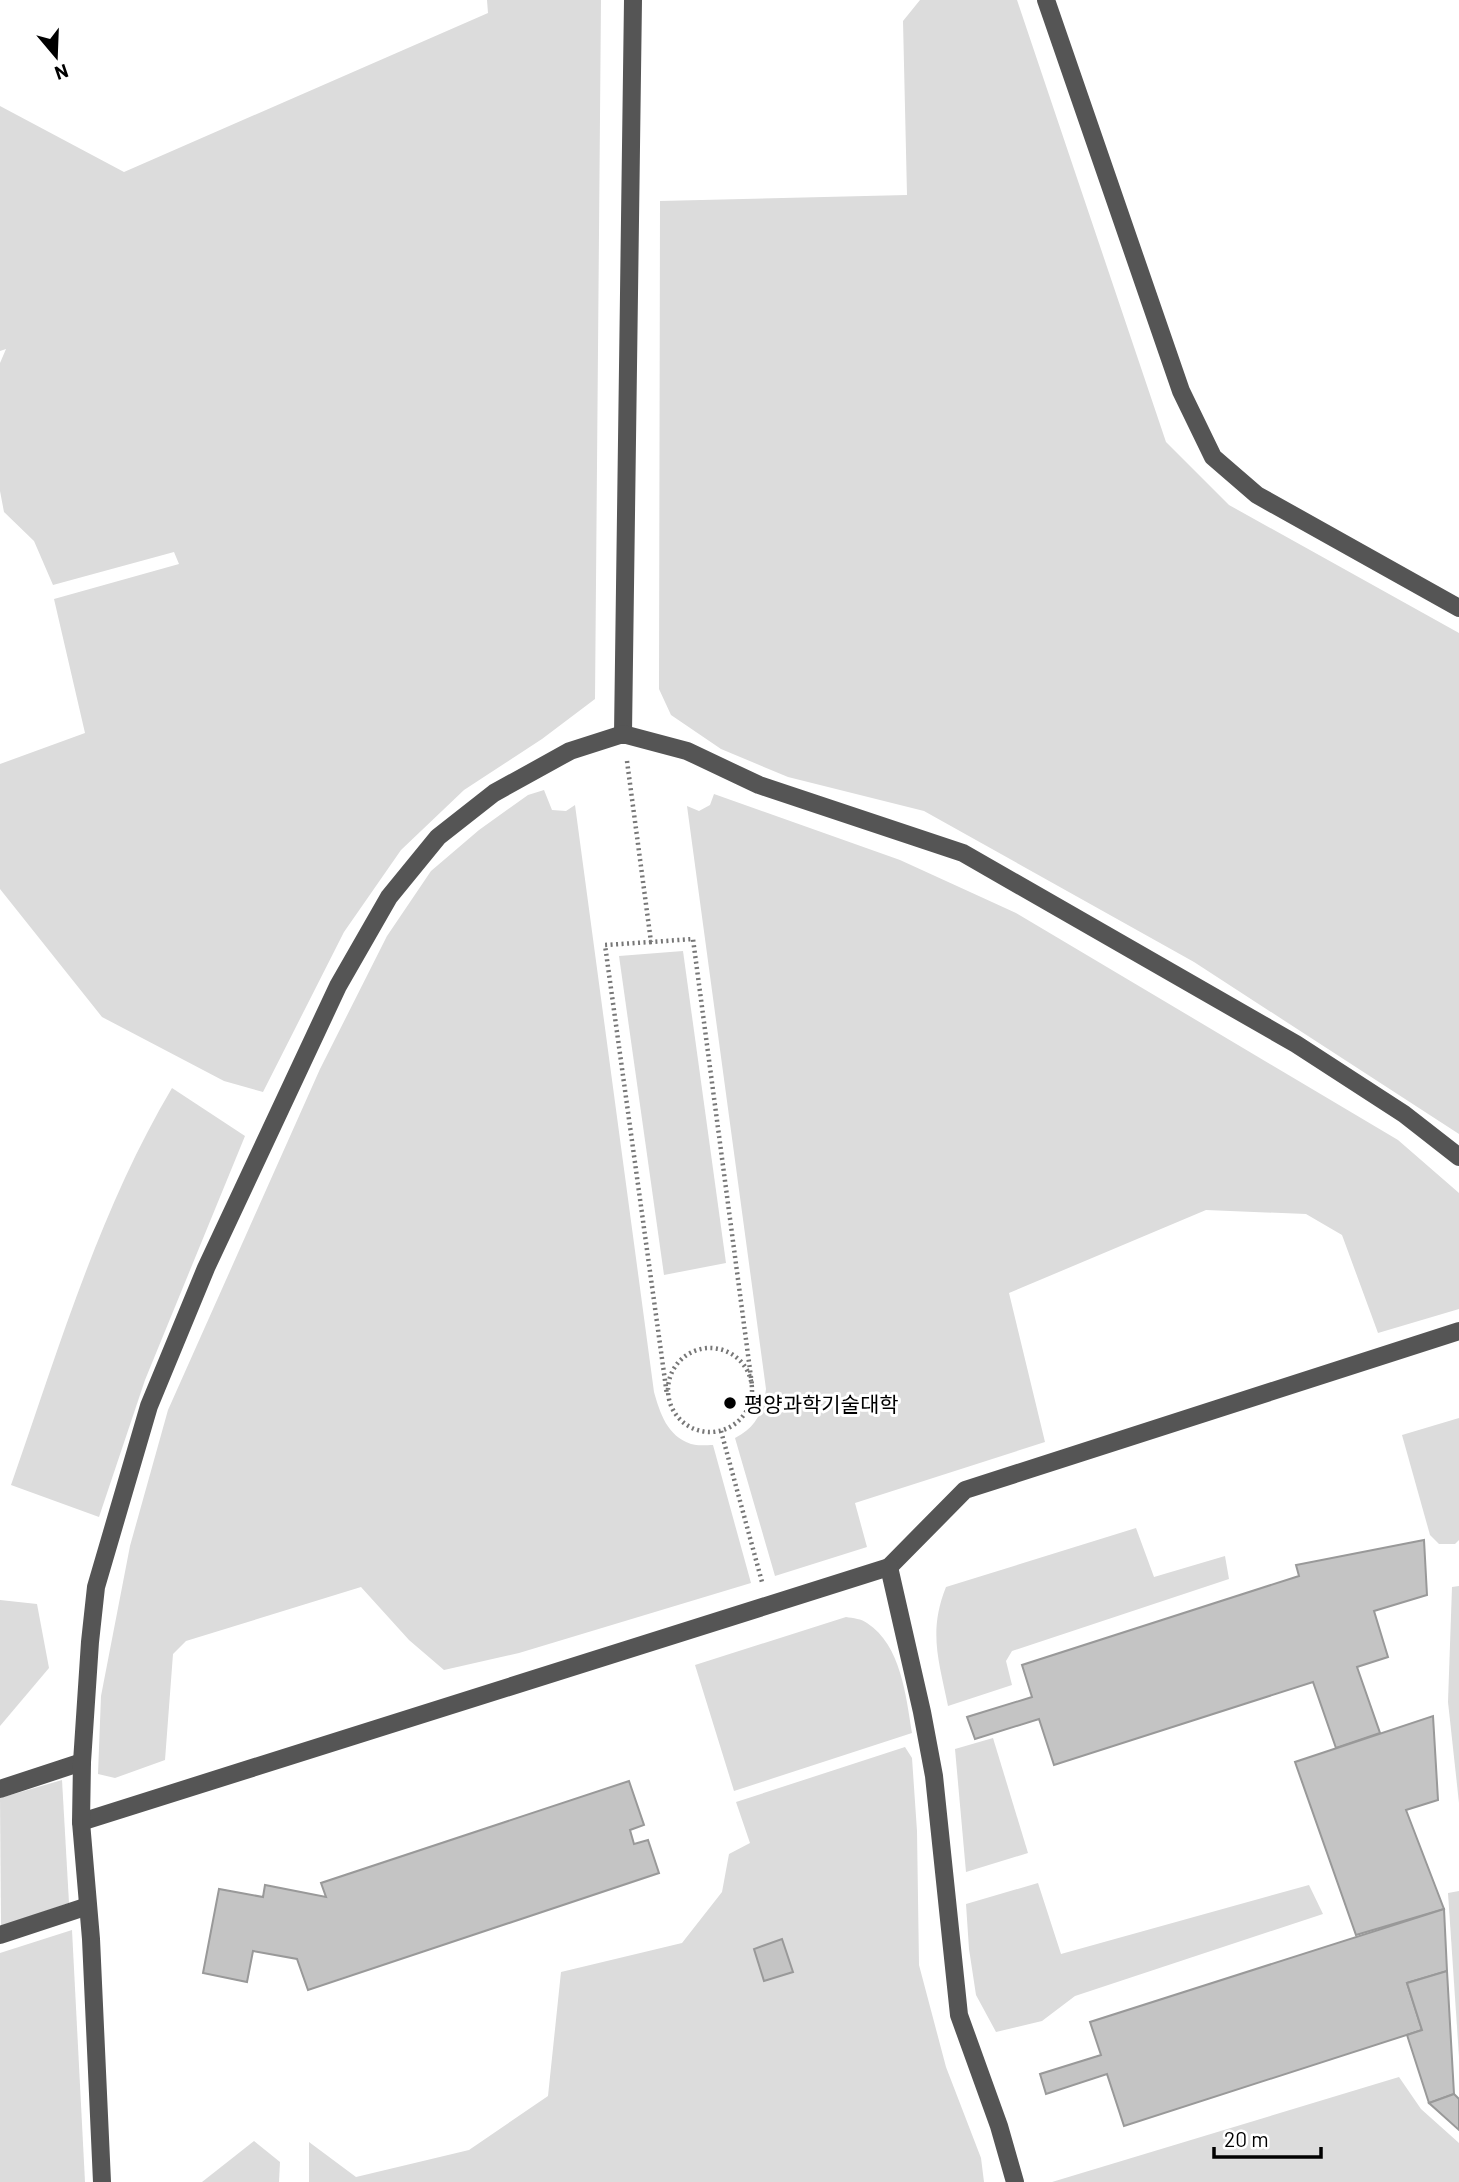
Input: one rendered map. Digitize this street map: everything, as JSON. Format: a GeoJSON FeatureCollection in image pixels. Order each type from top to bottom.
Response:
{"type":"FeatureCollection","features":[{"type":"Feature","properties":{"kind":"street"},"geometry":{"type":"LineString","coordinates":[[623,734],[633,0]]}},
{"type":"Feature","properties":{"kind":"street"},"geometry":{"type":"LineString","coordinates":[[1046,0],[1181,391],[1213,457],[1257,495],[1459,608]]}},
{"type":"Feature","properties":{"kind":"street"},"geometry":{"type":"LineString","coordinates":[[102,2182],[81,1822],[82,1762],[96,1587],[149,1406],[206,1268],[338,986],[389,897],[439,837],[494,793],[570,751],[623,734],[687,751],[760,785],[963,853],[1296,1044],[1404,1114],[1459,1157]]}},
{"type":"Feature","properties":{"kind":"street"},"geometry":{"type":"LineString","coordinates":[[81,1822],[889,1567],[965,1490],[1459,1331]]}},
{"type":"Feature","properties":{"kind":"street"},"geometry":{"type":"LineString","coordinates":[[889,1567],[934,1776],[959,2015],[999,2126],[1014,2182]]}},
{"type":"Feature","properties":{"kind":"street"},"geometry":{"type":"LineString","coordinates":[[0,1789],[82,1762]]}},
{"type":"Feature","properties":{"kind":"street"},"geometry":{"type":"LineString","coordinates":[[0,1935],[88,1906]]}},
{"type":"Feature","properties":{"kind":"path"},"geometry":{"type":"LineString","coordinates":[[623,734],[651,942]]}},
{"type":"Feature","properties":{"kind":"path"},"geometry":{"type":"LineString","coordinates":[[693,939],[752,1385],[752,1397],[741,1418],[721,1431],[697,1430],[686,1425],[671,1407],[667,1395],[605,945],[693,939]]}},
{"type":"Feature","properties":{"kind":"path"},"geometry":{"type":"LineString","coordinates":[[667,1395],[668,1382],[678,1361],[699,1349],[711,1347],[723,1349],[743,1362],[752,1385]]}},
{"type":"Feature","properties":{"kind":"path"},"geometry":{"type":"LineString","coordinates":[[721,1431],[769,1606]]}},
{"type":"Feature","properties":{"kind":"shaded area"},"geometry":{"type":"Polygon","coordinates":[[[487,0],[601,0],[595,699],[542,739],[464,790],[401,850],[344,932],[263,1092],[224,1081],[102,1017],[0,889],[0,764],[85,733],[54,599],[179,564],[174,552],[53,585],[34,541],[4,512],[0,491],[0,363],[6,349],[0,351],[0,106],[124,172],[488,13],[487,0]]]}},
{"type":"Feature","properties":{"kind":"shaded area"},"geometry":{"type":"Polygon","coordinates":[[[920,0],[1017,0],[1166,442],[1229,505],[1459,633],[1459,1134],[1194,962],[924,811],[788,777],[721,749],[671,715],[659,689],[660,201],[907,195],[903,21],[920,0]]]}},
{"type":"Feature","properties":{"kind":"shaded area"},"geometry":{"type":"Polygon","coordinates":[[[544,790],[552,810],[566,811],[575,805],[654,1392],[670,1430],[691,1444],[713,1445],[751,1583],[519,1653],[444,1670],[409,1640],[361,1587],[186,1641],[173,1654],[165,1760],[115,1778],[98,1774],[101,1696],[130,1546],[168,1410],[320,1069],[387,936],[431,871],[479,830],[528,795],[544,790]]]}},
{"type":"Feature","properties":{"kind":"shaded area"},"geometry":{"type":"Polygon","coordinates":[[[714,794],[900,860],[1016,913],[1398,1140],[1459,1193],[1459,1309],[1378,1333],[1342,1235],[1306,1214],[1206,1210],[1009,1293],[1045,1442],[855,1503],[867,1547],[775,1576],[735,1438],[757,1418],[766,1389],[687,806],[699,811],[710,805],[714,794]]]}},
{"type":"Feature","properties":{"kind":"shaded area"},"geometry":{"type":"Polygon","coordinates":[[[683,951],[726,1263],[664,1275],[619,956],[683,951]]]}},
{"type":"Feature","properties":{"kind":"shaded area"},"geometry":{"type":"Polygon","coordinates":[[[172,1088],[245,1136],[145,1380],[99,1517],[11,1485],[101,1232],[146,1135],[172,1088]]]}},
{"type":"Feature","properties":{"kind":"shaded area"},"geometry":{"type":"Polygon","coordinates":[[[1459,1418],[1459,1540],[1455,1544],[1439,1544],[1430,1535],[1402,1435],[1459,1418]]]}},
{"type":"Feature","properties":{"kind":"shaded area"},"geometry":{"type":"Polygon","coordinates":[[[1136,1528],[1154,1577],[1225,1556],[1229,1579],[1012,1651],[1006,1661],[1012,1685],[948,1706],[936,1633],[937,1618],[946,1587],[1136,1528]]]}},
{"type":"Feature","properties":{"kind":"shaded area"},"geometry":{"type":"Polygon","coordinates":[[[1459,1586],[1459,1803],[1448,1702],[1452,1587],[1459,1586]]]}},
{"type":"Feature","properties":{"kind":"shaded area"},"geometry":{"type":"Polygon","coordinates":[[[0,1600],[37,1604],[49,1668],[0,1726],[0,1600]]]}},
{"type":"Feature","properties":{"kind":"shaded area"},"geometry":{"type":"Polygon","coordinates":[[[846,1617],[865,1622],[888,1644],[900,1672],[912,1733],[734,1791],[695,1665],[846,1617]]]}},
{"type":"Feature","properties":{"kind":"shaded area"},"geometry":{"type":"Polygon","coordinates":[[[993,1738],[1028,1853],[966,1872],[955,1749],[993,1738]]]}},
{"type":"Feature","properties":{"kind":"shaded area"},"geometry":{"type":"Polygon","coordinates":[[[905,1747],[912,1758],[917,1831],[919,1965],[946,2067],[981,2158],[984,2182],[309,2182],[309,2142],[356,2177],[469,2150],[548,2096],[561,1972],[682,1943],[722,1892],[729,1854],[750,1843],[736,1802],[905,1747]]]}},
{"type":"Feature","properties":{"kind":"shaded area"},"geometry":{"type":"Polygon","coordinates":[[[62,1780],[69,1903],[1,1926],[0,1798],[62,1780]]]}},
{"type":"Feature","properties":{"kind":"shaded area"},"geometry":{"type":"Polygon","coordinates":[[[1038,1883],[1061,1954],[1309,1885],[1323,1914],[1075,1996],[1042,2021],[996,2032],[976,1995],[966,1904],[1038,1883]]]}},
{"type":"Feature","properties":{"kind":"shaded area"},"geometry":{"type":"Polygon","coordinates":[[[1459,1891],[1459,2057],[1448,1893],[1459,1891]]]}},
{"type":"Feature","properties":{"kind":"shaded area"},"geometry":{"type":"Polygon","coordinates":[[[72,1930],[85,2182],[0,2182],[0,1953],[72,1930]]]}},
{"type":"Feature","properties":{"kind":"shaded area"},"geometry":{"type":"Polygon","coordinates":[[[1399,2077],[1421,2109],[1459,2143],[1459,2182],[1052,2182],[1399,2077]]]}},
{"type":"Feature","properties":{"kind":"shaded area"},"geometry":{"type":"Polygon","coordinates":[[[254,2141],[280,2162],[279,2182],[202,2182],[254,2141]]]}},
{"type":"Feature","properties":{"kind":"building"},"geometry":{"type":"Polygon","coordinates":[[[1424,1540],[1427,1595],[1374,1611],[1388,1657],[1357,1667],[1380,1733],[1336,1748],[1313,1682],[1054,1765],[1039,1719],[975,1739],[967,1717],[1032,1697],[1022,1665],[1299,1576],[1296,1565],[1424,1540]]]}},
{"type":"Feature","properties":{"kind":"building"},"geometry":{"type":"Polygon","coordinates":[[[1433,1716],[1438,1800],[1406,1810],[1444,1909],[1356,1935],[1295,1762],[1433,1716]]]}},
{"type":"Feature","properties":{"kind":"building"},"geometry":{"type":"Polygon","coordinates":[[[629,1781],[644,1825],[630,1830],[634,1844],[648,1840],[659,1873],[308,1990],[297,1959],[253,1951],[247,1982],[203,1973],[219,1889],[263,1897],[265,1885],[326,1897],[321,1883],[629,1781]]]}},
{"type":"Feature","properties":{"kind":"building"},"geometry":{"type":"Polygon","coordinates":[[[1444,1909],[1447,1971],[1407,1983],[1422,2030],[1124,2126],[1107,2074],[1046,2094],[1040,2074],[1101,2055],[1090,2022],[1444,1909]]]}},
{"type":"Feature","properties":{"kind":"building"},"geometry":{"type":"Polygon","coordinates":[[[782,1939],[793,1972],[764,1981],[754,1949],[782,1939]]]}},
{"type":"Feature","properties":{"kind":"building"},"geometry":{"type":"Polygon","coordinates":[[[1447,1971],[1454,2094],[1429,2103],[1407,2035],[1422,2030],[1407,1983],[1447,1971]]]}},
{"type":"Feature","properties":{"kind":"building"},"geometry":{"type":"Polygon","coordinates":[[[1454,2094],[1459,2099],[1459,2130],[1429,2103],[1454,2094]]]}},
{"type":"Feature","properties":{"kind":"place","name":"평양과학기술대학"},"geometry":{"type":"Point","coordinates":[730,1403]}}]}
